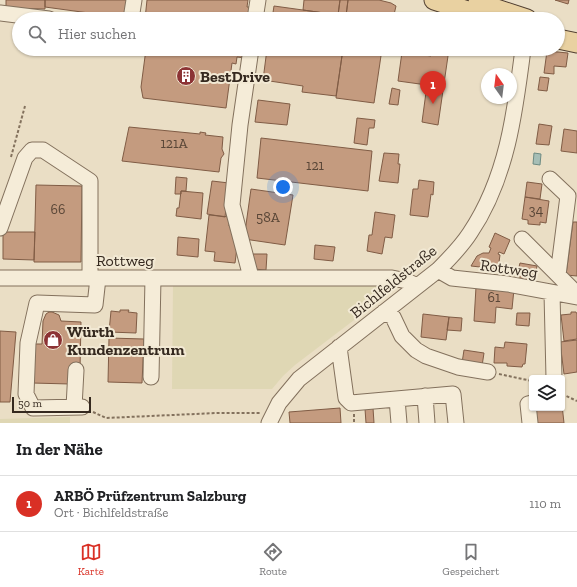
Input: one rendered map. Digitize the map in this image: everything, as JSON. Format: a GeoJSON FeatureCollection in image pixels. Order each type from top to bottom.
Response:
{"type":"FeatureCollection","features":[{"type":"Feature","properties":{"kind":"main road"},"geometry":{"type":"LineString","coordinates":[[434,0],[471,12]]}},
{"type":"Feature","properties":{"kind":"main road"},"geometry":{"type":"LineString","coordinates":[[471,0],[506,12]]}},
{"type":"Feature","properties":{"kind":"main road"},"geometry":{"type":"LineString","coordinates":[[565,28],[577,30]]}},
{"type":"Feature","properties":{"kind":"main road"},"geometry":{"type":"LineString","coordinates":[[565,40],[577,43]]}},
{"type":"Feature","properties":{"kind":"street"},"geometry":{"type":"LineString","coordinates":[[132,12],[134,0]]}},
{"type":"Feature","properties":{"kind":"street"},"geometry":{"type":"LineString","coordinates":[[256,12],[258,0]]}},
{"type":"Feature","properties":{"kind":"street"},"geometry":{"type":"LineString","coordinates":[[0,13],[12,14]]}},
{"type":"Feature","properties":{"kind":"street"},"geometry":{"type":"LineString","coordinates":[[250,56],[240,125],[232,205],[251,277]]}},
{"type":"Feature","properties":{"kind":"street","name":"Bichlfeldstraße"},"geometry":{"type":"LineString","coordinates":[[272,418],[279,403],[299,379],[438,270],[470,233],[486,204],[502,168],[512,124],[522,56]]}},
{"type":"Feature","properties":{"kind":"street"},"geometry":{"type":"LineString","coordinates":[[0,228],[25,158],[32,150],[44,150],[90,181],[95,304],[37,303]]}},
{"type":"Feature","properties":{"kind":"street","name":"Rottweg"},"geometry":{"type":"LineString","coordinates":[[550,179],[568,196],[558,275]]}},
{"type":"Feature","properties":{"kind":"street","name":"Rottweg"},"geometry":{"type":"LineString","coordinates":[[522,239],[577,295]]}},
{"type":"Feature","properties":{"kind":"street","name":"Rottweg"},"geometry":{"type":"LineString","coordinates":[[438,270],[452,278],[494,283],[552,293],[577,295]]}},
{"type":"Feature","properties":{"kind":"street","name":"Rottweg"},"geometry":{"type":"LineString","coordinates":[[0,278],[392,278],[407,281],[417,286]]}},
{"type":"Feature","properties":{"kind":"street"},"geometry":{"type":"LineString","coordinates":[[36,278],[37,303],[28,343],[26,394],[33,408],[78,407],[76,370]]}},
{"type":"Feature","properties":{"kind":"street"},"geometry":{"type":"LineString","coordinates":[[151,377],[153,278]]}},
{"type":"Feature","properties":{"kind":"street"},"geometry":{"type":"LineString","coordinates":[[552,293],[554,375]]}},
{"type":"Feature","properties":{"kind":"street"},"geometry":{"type":"LineString","coordinates":[[384,312],[393,317],[402,336],[416,350],[426,356],[458,367],[488,372]]}},
{"type":"Feature","properties":{"kind":"street"},"geometry":{"type":"LineString","coordinates":[[339,348],[346,398],[351,403],[453,394],[456,423]]}},
{"type":"Feature","properties":{"kind":"street"},"geometry":{"type":"LineString","coordinates":[[424,396],[427,423]]}},
{"type":"Feature","properties":{"kind":"street"},"geometry":{"type":"LineString","coordinates":[[398,399],[399,423]]}},
{"type":"Feature","properties":{"kind":"street"},"geometry":{"type":"LineString","coordinates":[[529,404],[530,423]]}},
{"type":"Feature","properties":{"kind":"path"},"geometry":{"type":"LineString","coordinates":[[10,159],[25,106]]}},
{"type":"Feature","properties":{"kind":"path"},"geometry":{"type":"LineString","coordinates":[[488,372],[529,380]]}},
{"type":"Feature","properties":{"kind":"path"},"geometry":{"type":"LineString","coordinates":[[565,395],[577,401]]}},
{"type":"Feature","properties":{"kind":"path"},"geometry":{"type":"LineString","coordinates":[[78,407],[106,418],[217,413],[272,418]]}},
{"type":"Feature","properties":{"kind":"shaded area"},"geometry":{"type":"Polygon","coordinates":[[[380,282],[383,298],[295,365],[272,389],[172,389],[173,285],[380,282]]]}},
{"type":"Feature","properties":{"kind":"shaded area"},"geometry":{"type":"Polygon","coordinates":[[[70,417],[70,423],[0,423],[0,419],[70,417]]]}},
{"type":"Feature","properties":{"kind":"water"},"geometry":{"type":"Polygon","coordinates":[[[534,153],[541,154],[540,165],[533,164],[534,153]]]}},
{"type":"Feature","properties":{"kind":"building"},"geometry":{"type":"Polygon","coordinates":[[[6,0],[45,0],[45,9],[6,8],[6,0]]]}},
{"type":"Feature","properties":{"kind":"building"},"geometry":{"type":"Polygon","coordinates":[[[45,0],[130,0],[128,12],[82,12],[45,7],[45,0]]]}},
{"type":"Feature","properties":{"kind":"building","name":"BestDrive"},"geometry":{"type":"Polygon","coordinates":[[[147,0],[248,0],[247,7],[251,7],[251,12],[146,12],[147,0]]]}},
{"type":"Feature","properties":{"kind":"building"},"geometry":{"type":"Polygon","coordinates":[[[304,0],[340,0],[338,12],[317,12],[303,10],[304,0]]]}},
{"type":"Feature","properties":{"kind":"building"},"geometry":{"type":"Polygon","coordinates":[[[340,0],[348,0],[346,12],[338,12],[340,0]]]}},
{"type":"Feature","properties":{"kind":"building"},"geometry":{"type":"Polygon","coordinates":[[[348,0],[379,0],[396,6],[395,12],[346,12],[348,0]]]}},
{"type":"Feature","properties":{"kind":"building"},"geometry":{"type":"Polygon","coordinates":[[[555,0],[569,0],[568,4],[555,0]]]}},
{"type":"Feature","properties":{"kind":"building"},"geometry":{"type":"Polygon","coordinates":[[[274,6],[318,12],[273,12],[274,6]]]}},
{"type":"Feature","properties":{"kind":"building"},"geometry":{"type":"Polygon","coordinates":[[[565,53],[568,53],[566,67],[554,66],[554,74],[544,73],[546,56],[565,56],[565,53]]]}},
{"type":"Feature","properties":{"kind":"building","name":"BestDrive"},"geometry":{"type":"Polygon","coordinates":[[[145,56],[246,56],[246,58],[237,57],[236,64],[232,63],[226,108],[143,98],[141,87],[145,56]]]}},
{"type":"Feature","properties":{"kind":"building"},"geometry":{"type":"Polygon","coordinates":[[[266,56],[342,56],[336,96],[302,92],[303,86],[263,80],[266,56]]]}},
{"type":"Feature","properties":{"kind":"building"},"geometry":{"type":"Polygon","coordinates":[[[342,56],[381,56],[374,103],[336,98],[342,56]]]}},
{"type":"Feature","properties":{"kind":"building"},"geometry":{"type":"Polygon","coordinates":[[[401,56],[448,56],[438,125],[422,122],[427,85],[398,81],[401,56]]]}},
{"type":"Feature","properties":{"kind":"building"},"geometry":{"type":"Polygon","coordinates":[[[540,77],[549,78],[547,91],[538,90],[540,77]]]}},
{"type":"Feature","properties":{"kind":"building"},"geometry":{"type":"Polygon","coordinates":[[[392,88],[400,90],[398,105],[389,104],[392,88]]]}},
{"type":"Feature","properties":{"kind":"building"},"geometry":{"type":"Polygon","coordinates":[[[258,100],[290,104],[287,125],[255,122],[258,100]]]}},
{"type":"Feature","properties":{"kind":"building"},"geometry":{"type":"Polygon","coordinates":[[[357,118],[375,120],[374,128],[369,128],[367,145],[354,143],[357,118]]]}},
{"type":"Feature","properties":{"kind":"building"},"geometry":{"type":"Polygon","coordinates":[[[539,124],[552,126],[549,145],[536,144],[539,124]]]}},
{"type":"Feature","properties":{"kind":"building"},"geometry":{"type":"Polygon","coordinates":[[[129,127],[200,134],[200,132],[206,133],[205,135],[223,137],[222,149],[224,154],[221,158],[219,172],[122,161],[129,127]]]}},
{"type":"Feature","properties":{"kind":"building"},"geometry":{"type":"Polygon","coordinates":[[[564,129],[577,131],[577,153],[561,151],[564,129]]]}},
{"type":"Feature","properties":{"kind":"building"},"geometry":{"type":"Polygon","coordinates":[[[261,138],[372,151],[368,191],[257,178],[261,138]]]}},
{"type":"Feature","properties":{"kind":"building"},"geometry":{"type":"Polygon","coordinates":[[[384,153],[399,154],[398,164],[400,164],[398,183],[379,181],[384,153]]]}},
{"type":"Feature","properties":{"kind":"building"},"geometry":{"type":"Polygon","coordinates":[[[176,177],[187,178],[186,191],[181,191],[181,194],[175,194],[176,177]]]}},
{"type":"Feature","properties":{"kind":"building"},"geometry":{"type":"Polygon","coordinates":[[[419,180],[434,182],[433,195],[431,194],[428,217],[410,215],[413,189],[418,189],[419,180]]]}},
{"type":"Feature","properties":{"kind":"building"},"geometry":{"type":"Polygon","coordinates":[[[212,181],[229,183],[225,217],[207,214],[212,181]]]}},
{"type":"Feature","properties":{"kind":"building"},"geometry":{"type":"Polygon","coordinates":[[[527,182],[542,184],[540,199],[525,197],[527,182]]]}},
{"type":"Feature","properties":{"kind":"building"},"geometry":{"type":"Polygon","coordinates":[[[36,185],[82,186],[81,262],[34,262],[36,185]]]}},
{"type":"Feature","properties":{"kind":"building"},"geometry":{"type":"Polygon","coordinates":[[[251,189],[293,195],[285,245],[244,239],[251,189]]]}},
{"type":"Feature","properties":{"kind":"building"},"geometry":{"type":"Polygon","coordinates":[[[181,191],[203,193],[201,219],[176,216],[177,208],[179,208],[181,191]]]}},
{"type":"Feature","properties":{"kind":"building"},"geometry":{"type":"Polygon","coordinates":[[[525,197],[549,201],[546,223],[540,222],[540,225],[528,224],[528,220],[522,219],[525,197]]]}},
{"type":"Feature","properties":{"kind":"building"},"geometry":{"type":"Polygon","coordinates":[[[375,212],[395,215],[392,238],[385,237],[382,254],[367,251],[369,235],[372,235],[375,212]]]}},
{"type":"Feature","properties":{"kind":"building"},"geometry":{"type":"Polygon","coordinates":[[[209,215],[230,217],[229,226],[236,227],[238,240],[235,263],[214,261],[215,252],[205,251],[209,215]]]}},
{"type":"Feature","properties":{"kind":"building"},"geometry":{"type":"Polygon","coordinates":[[[573,222],[577,222],[577,276],[566,275],[573,222]]]}},
{"type":"Feature","properties":{"kind":"building"},"geometry":{"type":"Polygon","coordinates":[[[3,232],[35,232],[34,260],[3,259],[3,232]]]}},
{"type":"Feature","properties":{"kind":"building"},"geometry":{"type":"Polygon","coordinates":[[[495,233],[510,240],[504,254],[499,252],[498,254],[500,255],[498,269],[471,266],[477,256],[483,253],[489,253],[491,248],[489,247],[495,233]]]}},
{"type":"Feature","properties":{"kind":"building"},"geometry":{"type":"Polygon","coordinates":[[[178,237],[199,239],[198,257],[177,255],[178,237]]]}},
{"type":"Feature","properties":{"kind":"building"},"geometry":{"type":"Polygon","coordinates":[[[315,245],[335,247],[333,261],[314,259],[315,245]]]}},
{"type":"Feature","properties":{"kind":"building"},"geometry":{"type":"Polygon","coordinates":[[[253,254],[267,254],[266,270],[253,269],[253,254]]]}},
{"type":"Feature","properties":{"kind":"building"},"geometry":{"type":"Polygon","coordinates":[[[520,263],[537,266],[534,282],[520,279],[520,276],[517,275],[520,263]]]}},
{"type":"Feature","properties":{"kind":"building"},"geometry":{"type":"Polygon","coordinates":[[[476,287],[514,289],[512,309],[496,307],[495,323],[474,321],[476,287]]]}},
{"type":"Feature","properties":{"kind":"building"},"geometry":{"type":"Polygon","coordinates":[[[120,310],[129,310],[128,312],[137,313],[136,333],[109,332],[111,311],[120,312],[120,310]]]}},
{"type":"Feature","properties":{"kind":"building"},"geometry":{"type":"Polygon","coordinates":[[[49,312],[59,315],[61,321],[81,322],[80,369],[70,384],[32,383],[32,344],[42,344],[43,321],[46,314],[49,312]]]}},
{"type":"Feature","properties":{"kind":"building"},"geometry":{"type":"Polygon","coordinates":[[[571,312],[576,312],[577,314],[577,339],[564,341],[561,315],[571,314],[571,312]]]}},
{"type":"Feature","properties":{"kind":"building"},"geometry":{"type":"Polygon","coordinates":[[[517,313],[530,313],[529,326],[516,325],[517,313]]]}},
{"type":"Feature","properties":{"kind":"building"},"geometry":{"type":"Polygon","coordinates":[[[423,314],[449,317],[446,340],[421,337],[423,314]]]}},
{"type":"Feature","properties":{"kind":"building"},"geometry":{"type":"Polygon","coordinates":[[[449,317],[462,318],[461,331],[447,330],[449,317]]]}},
{"type":"Feature","properties":{"kind":"building"},"geometry":{"type":"Polygon","coordinates":[[[0,331],[16,332],[10,402],[0,402],[0,331]]]}},
{"type":"Feature","properties":{"kind":"building"},"geometry":{"type":"Polygon","coordinates":[[[109,338],[144,339],[142,383],[108,382],[109,338]]]}},
{"type":"Feature","properties":{"kind":"building"},"geometry":{"type":"Polygon","coordinates":[[[577,340],[577,372],[564,374],[560,342],[577,340]]]}},
{"type":"Feature","properties":{"kind":"building"},"geometry":{"type":"Polygon","coordinates":[[[505,342],[527,344],[525,364],[523,364],[522,367],[507,366],[507,363],[494,363],[495,347],[504,348],[505,342]]]}},
{"type":"Feature","properties":{"kind":"building"},"geometry":{"type":"Polygon","coordinates":[[[464,350],[484,353],[482,366],[462,363],[464,350]]]}},
{"type":"Feature","properties":{"kind":"building"},"geometry":{"type":"Polygon","coordinates":[[[340,408],[341,423],[290,423],[289,412],[340,408]]]}},
{"type":"Feature","properties":{"kind":"building"},"geometry":{"type":"Polygon","coordinates":[[[373,408],[374,423],[366,423],[365,409],[373,408]]]}},
{"type":"Feature","properties":{"kind":"building"},"geometry":{"type":"Polygon","coordinates":[[[535,411],[563,411],[564,423],[537,423],[535,411]]]}},
{"type":"Feature","properties":{"kind":"place","name":"BestDrive"},"geometry":{"type":"Point","coordinates":[186,76]}},
{"type":"Feature","properties":{"kind":"place","name":"ARBÖ Prüfzentrum Salzburg"},"geometry":{"type":"Point","coordinates":[433,104]}},
{"type":"Feature","properties":{"kind":"place","name":"Würth Kundenzentrum"},"geometry":{"type":"Point","coordinates":[53,340]}}]}
